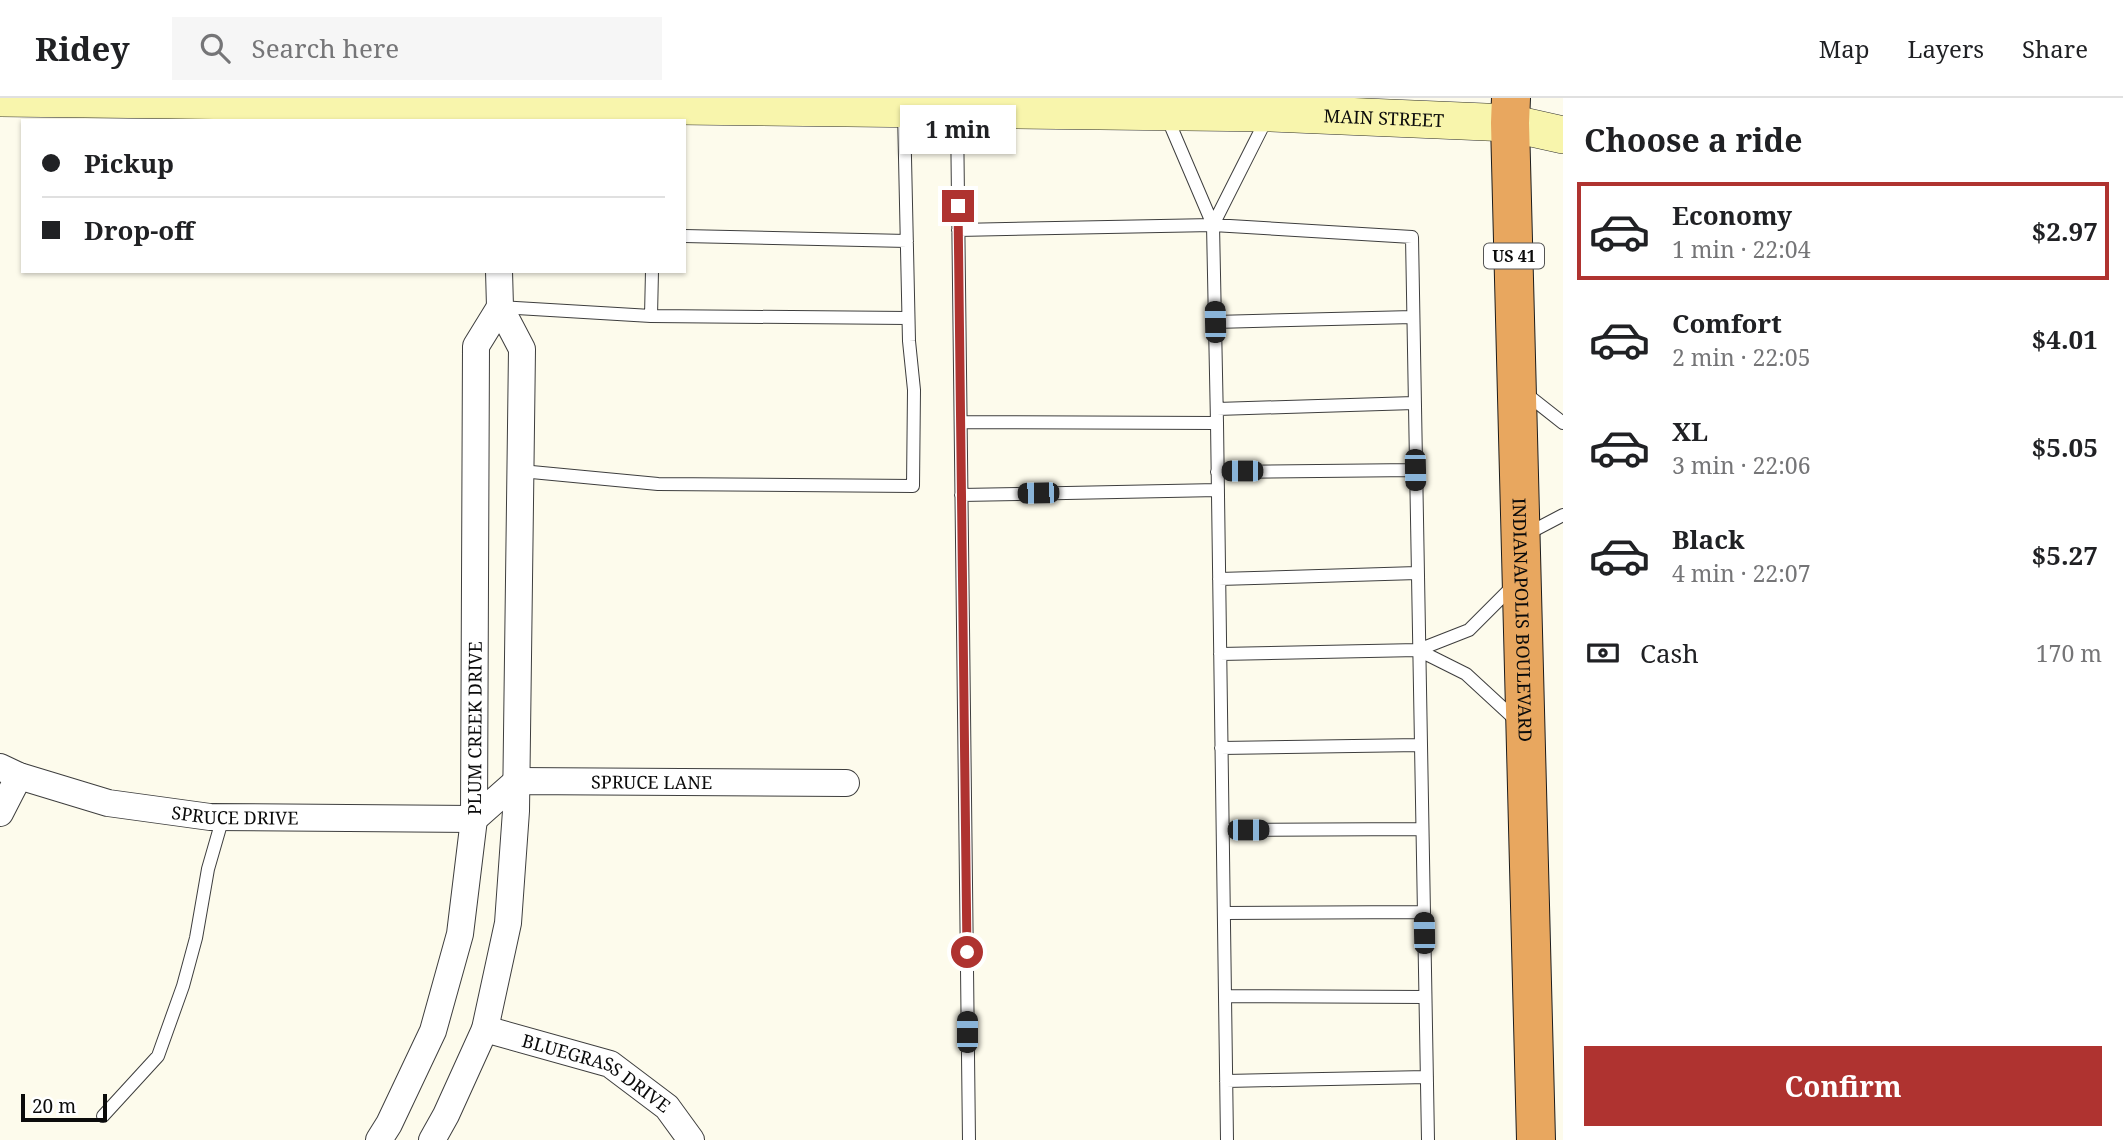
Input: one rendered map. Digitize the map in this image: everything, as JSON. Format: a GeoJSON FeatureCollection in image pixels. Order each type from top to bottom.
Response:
{"type":"FeatureCollection","features":[{"type":"Feature","properties":{"kind":"highway","name":"INDIANAPOLIS BOULEVARD"},"geometry":{"type":"LineString","coordinates":[[1510,111],[1536,1140]]}},
{"type":"Feature","properties":{"kind":"street","name":"MAIN STREET"},"geometry":{"type":"LineString","coordinates":[[0,98],[498,107],[777,102],[957,109],[1066,104],[1182,107],[1270,113],[1563,108]]}},
{"type":"Feature","properties":{"kind":"street","name":"MAIN STREET"},"geometry":{"type":"LineString","coordinates":[[1510,111],[1563,135]]}},
{"type":"Feature","properties":{"kind":"street"},"geometry":{"type":"LineString","coordinates":[[432,1140],[485,1029],[508,923],[517,781],[522,349],[500,307],[499,273]]}},
{"type":"Feature","properties":{"kind":"street","name":"PLUM CREEK DRIVE"},"geometry":{"type":"LineString","coordinates":[[379,1140],[433,1031],[460,934],[474,819],[476,346],[500,307]]}},
{"type":"Feature","properties":{"kind":"street"},"geometry":{"type":"LineString","coordinates":[[0,813],[9,772]]}},
{"type":"Feature","properties":{"kind":"street","name":"SPRUCE DRIVE"},"geometry":{"type":"LineString","coordinates":[[9,772],[108,803],[223,817],[474,819]]}},
{"type":"Feature","properties":{"kind":"street"},"geometry":{"type":"LineString","coordinates":[[474,819],[517,781]]}},
{"type":"Feature","properties":{"kind":"street","name":"SPRUCE LANE"},"geometry":{"type":"LineString","coordinates":[[517,781],[845,783]]}},
{"type":"Feature","properties":{"kind":"street","name":"BLUEGRASS DRIVE"},"geometry":{"type":"LineString","coordinates":[[485,1029],[610,1064],[667,1107],[691,1140]]}},
{"type":"Feature","properties":{"kind":"lane"},"geometry":{"type":"LineString","coordinates":[[1182,107],[1213,225],[1227,1140]]}},
{"type":"Feature","properties":{"kind":"lane"},"geometry":{"type":"LineString","coordinates":[[521,471],[658,484],[913,486],[914,390],[908,318],[904,108]]}},
{"type":"Feature","properties":{"kind":"lane"},"geometry":{"type":"LineString","coordinates":[[957,109],[969,1140]]}},
{"type":"Feature","properties":{"kind":"lane"},"geometry":{"type":"LineString","coordinates":[[1213,225],[1270,113]]}},
{"type":"Feature","properties":{"kind":"lane"},"geometry":{"type":"LineString","coordinates":[[958,230],[1213,225],[1412,237],[1428,1140]]}},
{"type":"Feature","properties":{"kind":"lane"},"geometry":{"type":"LineString","coordinates":[[686,236],[906,241]]}},
{"type":"Feature","properties":{"kind":"lane"},"geometry":{"type":"LineString","coordinates":[[651,316],[652,273]]}},
{"type":"Feature","properties":{"kind":"lane"},"geometry":{"type":"LineString","coordinates":[[500,307],[651,316],[908,318]]}},
{"type":"Feature","properties":{"kind":"lane"},"geometry":{"type":"LineString","coordinates":[[1215,322],[1413,317]]}},
{"type":"Feature","properties":{"kind":"lane"},"geometry":{"type":"LineString","coordinates":[[1517,388],[1563,423]]}},
{"type":"Feature","properties":{"kind":"lane"},"geometry":{"type":"LineString","coordinates":[[1217,409],[1414,403]]}},
{"type":"Feature","properties":{"kind":"lane"},"geometry":{"type":"LineString","coordinates":[[961,422],[1217,423]]}},
{"type":"Feature","properties":{"kind":"lane"},"geometry":{"type":"LineString","coordinates":[[1217,472],[1415,470]]}},
{"type":"Feature","properties":{"kind":"lane"},"geometry":{"type":"LineString","coordinates":[[961,495],[1218,490]]}},
{"type":"Feature","properties":{"kind":"lane"},"geometry":{"type":"LineString","coordinates":[[1522,537],[1563,515]]}},
{"type":"Feature","properties":{"kind":"lane"},"geometry":{"type":"LineString","coordinates":[[1219,579],[1417,573]]}},
{"type":"Feature","properties":{"kind":"lane"},"geometry":{"type":"LineString","coordinates":[[1220,654],[1418,650],[1469,630],[1521,577]]}},
{"type":"Feature","properties":{"kind":"lane"},"geometry":{"type":"LineString","coordinates":[[1418,650],[1466,674],[1525,728]]}},
{"type":"Feature","properties":{"kind":"lane"},"geometry":{"type":"LineString","coordinates":[[1221,748],[1420,745]]}},
{"type":"Feature","properties":{"kind":"lane"},"geometry":{"type":"LineString","coordinates":[[103,1116],[158,1056],[183,986],[196,938],[208,869],[223,817]]}},
{"type":"Feature","properties":{"kind":"lane"},"geometry":{"type":"LineString","coordinates":[[1223,830],[1422,830]]}},
{"type":"Feature","properties":{"kind":"lane"},"geometry":{"type":"LineString","coordinates":[[1224,914],[1423,912]]}},
{"type":"Feature","properties":{"kind":"lane"},"geometry":{"type":"LineString","coordinates":[[1225,996],[1425,997]]}},
{"type":"Feature","properties":{"kind":"lane"},"geometry":{"type":"LineString","coordinates":[[1226,1081],[1427,1077]]}},
{"type":"Feature","properties":{"kind":"route"},"geometry":{"type":"LineString","coordinates":[[958,206],[967,952]]}}]}
